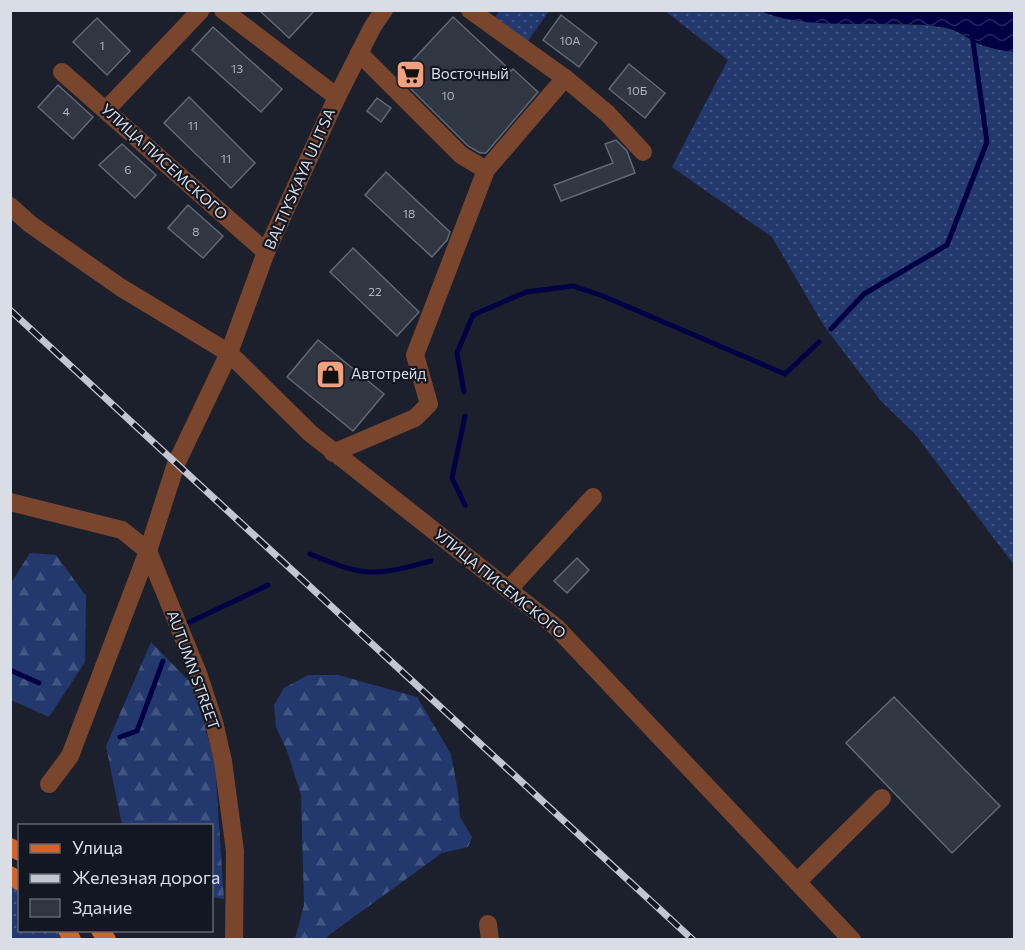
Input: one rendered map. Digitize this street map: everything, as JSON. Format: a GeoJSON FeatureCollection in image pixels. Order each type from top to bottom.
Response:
{"type":"FeatureCollection","features":[{"type":"Feature","properties":{"kind":"street"},"geometry":{"type":"LineString","coordinates":[[106,110],[201,10]]}},
{"type":"Feature","properties":{"kind":"street"},"geometry":{"type":"LineString","coordinates":[[223,10],[337,97]]}},
{"type":"Feature","properties":{"kind":"street","name":"BALTIYSKAYA ULITSA"},"geometry":{"type":"LineString","coordinates":[[49,784],[70,756],[148,551],[176,464],[229,353],[266,252],[337,97],[384,10]]}},
{"type":"Feature","properties":{"kind":"street"},"geometry":{"type":"LineString","coordinates":[[470,10],[565,78],[608,114],[643,152]]}},
{"type":"Feature","properties":{"kind":"street"},"geometry":{"type":"LineString","coordinates":[[359,53],[461,155],[486,170]]}},
{"type":"Feature","properties":{"kind":"street","name":"УЛИЦА ПИСЕМСКОГО"},"geometry":{"type":"LineString","coordinates":[[62,72],[266,252]]}},
{"type":"Feature","properties":{"kind":"street"},"geometry":{"type":"LineString","coordinates":[[333,453],[415,418],[429,404],[415,355],[486,170],[565,78]]}},
{"type":"Feature","properties":{"kind":"street","name":"УЛИЦА ПИСЕМСКОГО"},"geometry":{"type":"LineString","coordinates":[[10,206],[30,224],[120,287],[229,353],[310,434],[556,627],[852,939]]}},
{"type":"Feature","properties":{"kind":"street"},"geometry":{"type":"LineString","coordinates":[[508,589],[593,496]]}},
{"type":"Feature","properties":{"kind":"street","name":"AUTUMN STREET"},"geometry":{"type":"LineString","coordinates":[[10,502],[122,530],[148,551],[199,676],[214,722],[235,851],[234,939]]}},
{"type":"Feature","properties":{"kind":"street"},"geometry":{"type":"LineString","coordinates":[[797,882],[882,798]]}},
{"type":"Feature","properties":{"kind":"green space"},"geometry":{"type":"Polygon","coordinates":[[[500,11],[549,11],[526,44],[495,17],[500,11]]]}},
{"type":"Feature","properties":{"kind":"green space"},"geometry":{"type":"Polygon","coordinates":[[[665,11],[760,11],[780,17],[833,23],[927,25],[950,28],[980,44],[1014,52],[1014,565],[915,434],[881,401],[824,326],[772,237],[672,167],[728,60],[665,11]]]}},
{"type":"Feature","properties":{"kind":"green space"},"geometry":{"type":"Polygon","coordinates":[[[30,553],[56,555],[86,596],[85,662],[49,717],[11,700],[11,583],[30,553]]]}},
{"type":"Feature","properties":{"kind":"green space"},"geometry":{"type":"Polygon","coordinates":[[[151,642],[194,686],[215,764],[224,899],[213,897],[213,824],[122,824],[106,746],[151,642]]]}},
{"type":"Feature","properties":{"kind":"green space"},"geometry":{"type":"Polygon","coordinates":[[[308,675],[338,675],[417,697],[451,754],[460,817],[472,837],[468,847],[442,853],[326,939],[295,939],[304,905],[301,795],[287,751],[276,727],[274,705],[284,688],[308,675]]]}},
{"type":"Feature","properties":{"kind":"green space"},"geometry":{"type":"Polygon","coordinates":[[[10,884],[18,890],[18,932],[58,932],[61,939],[11,939],[10,884]]]}},
{"type":"Feature","properties":{"kind":"water"},"geometry":{"type":"Polygon","coordinates":[[[760,11],[1014,11],[1014,52],[983,45],[946,28],[924,25],[804,22],[760,11]]]}},
{"type":"Feature","properties":{"kind":"building"},"geometry":{"type":"Polygon","coordinates":[[[259,10],[315,10],[289,38],[259,10]]]}},
{"type":"Feature","properties":{"kind":"building"},"geometry":{"type":"Polygon","coordinates":[[[561,15],[597,43],[579,67],[543,40],[561,15]]]}},
{"type":"Feature","properties":{"kind":"building"},"geometry":{"type":"Polygon","coordinates":[[[453,17],[511,71],[513,69],[538,92],[486,153],[480,153],[468,146],[398,76],[453,17]]]}},
{"type":"Feature","properties":{"kind":"building"},"geometry":{"type":"Polygon","coordinates":[[[97,18],[130,51],[107,75],[73,42],[97,18]]]}},
{"type":"Feature","properties":{"kind":"building"},"geometry":{"type":"Polygon","coordinates":[[[213,27],[282,89],[261,112],[192,50],[213,27]]]}},
{"type":"Feature","properties":{"kind":"building"},"geometry":{"type":"Polygon","coordinates":[[[629,64],[665,93],[645,118],[609,89],[629,64]]]}},
{"type":"Feature","properties":{"kind":"building"},"geometry":{"type":"Polygon","coordinates":[[[58,85],[93,117],[73,139],[38,107],[58,85]]]}},
{"type":"Feature","properties":{"kind":"building"},"geometry":{"type":"Polygon","coordinates":[[[189,97],[255,163],[231,188],[164,123],[189,97]]]}},
{"type":"Feature","properties":{"kind":"building"},"geometry":{"type":"Polygon","coordinates":[[[377,98],[391,108],[381,122],[367,111],[377,98]]]}},
{"type":"Feature","properties":{"kind":"building"},"geometry":{"type":"Polygon","coordinates":[[[616,140],[627,151],[635,173],[561,201],[554,185],[613,163],[605,144],[616,140]]]}},
{"type":"Feature","properties":{"kind":"building"},"geometry":{"type":"Polygon","coordinates":[[[122,144],[156,175],[135,198],[99,165],[122,144]]]}},
{"type":"Feature","properties":{"kind":"building"},"geometry":{"type":"Polygon","coordinates":[[[386,172],[450,232],[447,240],[432,257],[365,195],[386,172]]]}},
{"type":"Feature","properties":{"kind":"building"},"geometry":{"type":"Polygon","coordinates":[[[188,205],[223,236],[203,258],[168,228],[188,205]]]}},
{"type":"Feature","properties":{"kind":"building"},"geometry":{"type":"Polygon","coordinates":[[[353,248],[419,312],[397,336],[330,272],[353,248]]]}},
{"type":"Feature","properties":{"kind":"building"},"geometry":{"type":"Polygon","coordinates":[[[318,340],[384,394],[353,431],[287,377],[318,340]]]}},
{"type":"Feature","properties":{"kind":"building"},"geometry":{"type":"Polygon","coordinates":[[[577,558],[589,570],[567,593],[554,581],[577,558]]]}},
{"type":"Feature","properties":{"kind":"building"},"geometry":{"type":"Polygon","coordinates":[[[894,697],[1000,806],[952,853],[846,743],[894,697]]]}},
{"type":"Feature","properties":{"kind":"waterway"},"geometry":{"type":"LineString","coordinates":[[831,329],[864,294],[947,245],[987,142],[972,34]]}},
{"type":"Feature","properties":{"kind":"waterway"},"geometry":{"type":"LineString","coordinates":[[464,392],[457,353],[473,315],[526,292],[573,286],[603,296],[785,374],[819,342]]}},
{"type":"Feature","properties":{"kind":"waterway"},"geometry":{"type":"LineString","coordinates":[[465,416],[452,478],[465,505]]}},
{"type":"Feature","properties":{"kind":"waterway"},"geometry":{"type":"LineString","coordinates":[[310,554],[347,568],[370,572],[393,570],[431,561]]}},
{"type":"Feature","properties":{"kind":"waterway"},"geometry":{"type":"LineString","coordinates":[[188,623],[268,585]]}},
{"type":"Feature","properties":{"kind":"waterway"},"geometry":{"type":"LineString","coordinates":[[120,737],[137,731],[163,661]]}},
{"type":"Feature","properties":{"kind":"waterway"},"geometry":{"type":"LineString","coordinates":[[10,670],[39,683]]}},
{"type":"Feature","properties":{"kind":"railway"},"geometry":{"type":"LineString","coordinates":[[10,310],[693,940]]}},
{"type":"Feature","properties":{"kind":"place","name":"Восточный"},"geometry":{"type":"Point","coordinates":[410,74]}},
{"type":"Feature","properties":{"kind":"place","name":"Автотрейд"},"geometry":{"type":"Point","coordinates":[330,374]}}]}
